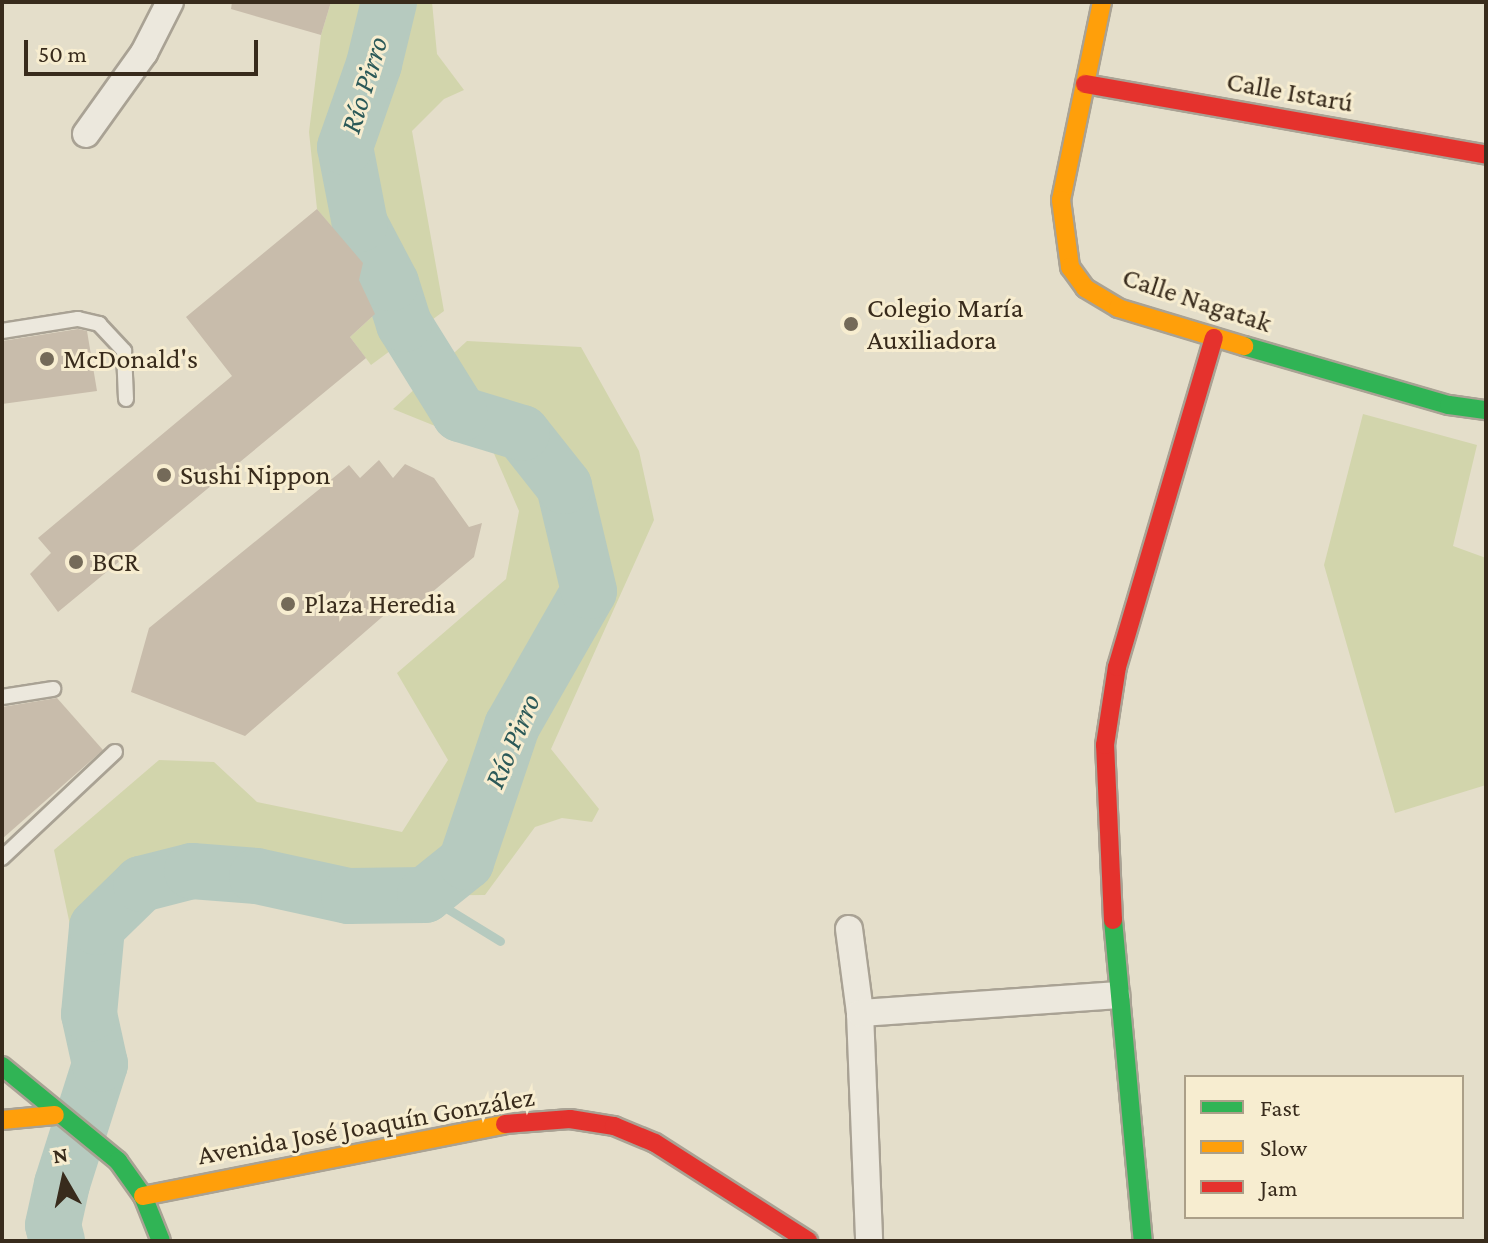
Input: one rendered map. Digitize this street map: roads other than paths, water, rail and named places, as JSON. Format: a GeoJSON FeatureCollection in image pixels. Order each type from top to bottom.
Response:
{"type":"FeatureCollection","features":[{"type":"Feature","properties":{"kind":"street"},"geometry":{"type":"LineString","coordinates":[[86,134],[144,53],[170,2]]}},
{"type":"Feature","properties":{"kind":"street","name":"Calle Nagatak"},"geometry":{"type":"LineString","coordinates":[[1102,2],[1061,200],[1070,267],[1085,288],[1118,308],[1214,338],[1449,405],[1486,410]]}},
{"type":"Feature","properties":{"kind":"street","name":"Calle Istarú"},"geometry":{"type":"LineString","coordinates":[[1085,84],[1486,155]]}},
{"type":"Feature","properties":{"kind":"street"},"geometry":{"type":"LineString","coordinates":[[1143,1241],[1116,995],[1105,745],[1117,667],[1214,338]]}},
{"type":"Feature","properties":{"kind":"street"},"geometry":{"type":"LineString","coordinates":[[849,929],[860,1013],[869,1241]]}},
{"type":"Feature","properties":{"kind":"street"},"geometry":{"type":"LineString","coordinates":[[860,1013],[1116,995]]}},
{"type":"Feature","properties":{"kind":"street"},"geometry":{"type":"LineString","coordinates":[[2,1066],[59,1118],[118,1161],[143,1196],[161,1241]]}},
{"type":"Feature","properties":{"kind":"street"},"geometry":{"type":"LineString","coordinates":[[2,1120],[59,1118]]}},
{"type":"Feature","properties":{"kind":"street","name":"Avenida José Joaquín González"},"geometry":{"type":"LineString","coordinates":[[143,1196],[517,1122],[570,1119],[614,1126],[655,1143],[808,1241]]}},
{"type":"Feature","properties":{"kind":"lane"},"geometry":{"type":"LineString","coordinates":[[2,331],[78,319],[99,324],[124,351],[126,399]]}},
{"type":"Feature","properties":{"kind":"lane"},"geometry":{"type":"LineString","coordinates":[[2,697],[53,689]]}},
{"type":"Feature","properties":{"kind":"lane"},"geometry":{"type":"LineString","coordinates":[[2,858],[115,752]]}},
{"type":"Feature","properties":{"kind":"waterway","name":"Río Pirro"},"geometry":{"type":"LineString","coordinates":[[57,1241],[53,1225],[62,1184],[100,1064],[89,1014],[97,927],[141,884],[192,871],[257,876],[349,896],[425,895],[466,862],[512,726],[589,591],[564,486],[522,433],[460,414],[404,324],[391,283],[360,224],[345,147],[374,64],[389,2]]}},
{"type":"Feature","properties":{"kind":"waterway"},"geometry":{"type":"LineString","coordinates":[[425,895],[500,941]]}},
{"type":"Feature","properties":{"kind":"place","name":"Colegio María Auxiliadora"},"geometry":{"type":"Point","coordinates":[851,324]}},
{"type":"Feature","properties":{"kind":"place","name":"McDonald's"},"geometry":{"type":"Point","coordinates":[47,359]}},
{"type":"Feature","properties":{"kind":"place","name":"Sushi Nippon"},"geometry":{"type":"Point","coordinates":[164,475]}},
{"type":"Feature","properties":{"kind":"place","name":"BCR"},"geometry":{"type":"Point","coordinates":[76,562]}},
{"type":"Feature","properties":{"kind":"place","name":"Plaza Heredia"},"geometry":{"type":"Point","coordinates":[288,604]}}]}
